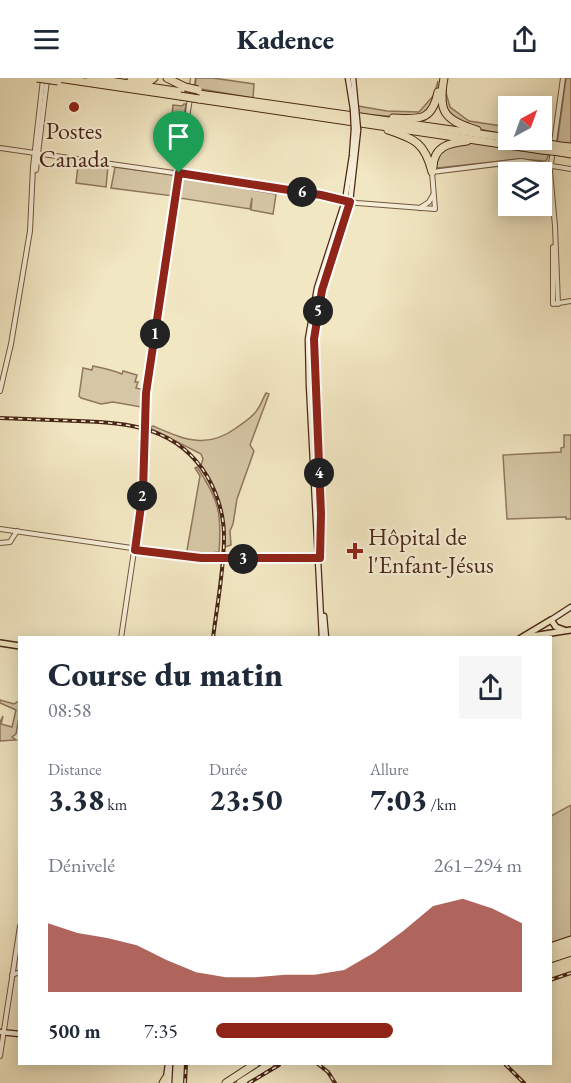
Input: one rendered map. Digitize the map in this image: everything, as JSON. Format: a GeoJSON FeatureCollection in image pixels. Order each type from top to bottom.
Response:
{"type":"FeatureCollection","features":[{"type":"Feature","properties":{"kind":"highway"},"geometry":{"type":"LineString","coordinates":[[37,78],[221,97],[498,142]]}},
{"type":"Feature","properties":{"kind":"highway"},"geometry":{"type":"LineString","coordinates":[[90,78],[182,92]]}},
{"type":"Feature","properties":{"kind":"highway"},"geometry":{"type":"LineString","coordinates":[[100,79],[150,81],[154,78]]}},
{"type":"Feature","properties":{"kind":"highway"},"geometry":{"type":"LineString","coordinates":[[167,78],[182,92]]}},
{"type":"Feature","properties":{"kind":"highway"},"geometry":{"type":"LineString","coordinates":[[367,120],[416,118],[428,115],[435,106],[442,78]]}},
{"type":"Feature","properties":{"kind":"highway"},"geometry":{"type":"LineString","coordinates":[[442,78],[441,105],[448,116],[468,127],[498,134]]}},
{"type":"Feature","properties":{"kind":"highway"},"geometry":{"type":"LineString","coordinates":[[199,94],[367,120],[498,136]]}},
{"type":"Feature","properties":{"kind":"highway"},"geometry":{"type":"LineString","coordinates":[[367,120],[416,141],[427,154],[432,172]]}},
{"type":"Feature","properties":{"kind":"highway"},"geometry":{"type":"LineString","coordinates":[[432,172],[433,159],[444,146],[456,142],[481,140]]}},
{"type":"Feature","properties":{"kind":"highway"},"geometry":{"type":"LineString","coordinates":[[552,148],[571,147]]}},
{"type":"Feature","properties":{"kind":"highway"},"geometry":{"type":"LineString","coordinates":[[560,149],[571,154]]}},
{"type":"Feature","properties":{"kind":"highway"},"geometry":{"type":"LineString","coordinates":[[552,946],[571,940]]}},
{"type":"Feature","properties":{"kind":"highway"},"geometry":{"type":"LineString","coordinates":[[552,952],[571,946]]}},
{"type":"Feature","properties":{"kind":"highway"},"geometry":{"type":"LineString","coordinates":[[552,960],[571,954]]}},
{"type":"Feature","properties":{"kind":"highway"},"geometry":{"type":"LineString","coordinates":[[552,959],[571,954]]}},
{"type":"Feature","properties":{"kind":"highway"},"geometry":{"type":"LineString","coordinates":[[229,1082],[254,1065]]}},
{"type":"Feature","properties":{"kind":"highway"},"geometry":{"type":"LineString","coordinates":[[229,1082],[263,1065]]}},
{"type":"Feature","properties":{"kind":"highway"},"geometry":{"type":"LineString","coordinates":[[240,1083],[268,1065]]}},
{"type":"Feature","properties":{"kind":"main road"},"geometry":{"type":"LineString","coordinates":[[348,78],[354,109]]}},
{"type":"Feature","properties":{"kind":"main road"},"geometry":{"type":"LineString","coordinates":[[324,636],[308,358],[309,335],[317,288],[348,201],[356,129],[352,78]]}},
{"type":"Feature","properties":{"kind":"main road"},"geometry":{"type":"LineString","coordinates":[[524,636],[571,607]]}},
{"type":"Feature","properties":{"kind":"main road"},"geometry":{"type":"LineString","coordinates":[[550,620],[556,627],[568,630]]}},
{"type":"Feature","properties":{"kind":"main road"},"geometry":{"type":"LineString","coordinates":[[533,636],[568,630]]}},
{"type":"Feature","properties":{"kind":"main road"},"geometry":{"type":"LineString","coordinates":[[0,644],[18,646]]}},
{"type":"Feature","properties":{"kind":"main road"},"geometry":{"type":"LineString","coordinates":[[2,1032],[18,1034]]}},
{"type":"Feature","properties":{"kind":"main road"},"geometry":{"type":"LineString","coordinates":[[166,1082],[169,1065]]}},
{"type":"Feature","properties":{"kind":"street"},"geometry":{"type":"LineString","coordinates":[[0,391],[11,344],[30,231],[36,153],[46,78]]}},
{"type":"Feature","properties":{"kind":"street"},"geometry":{"type":"LineString","coordinates":[[121,636],[143,491],[146,393],[193,78]]}},
{"type":"Feature","properties":{"kind":"street"},"geometry":{"type":"LineString","coordinates":[[550,162],[563,78]]}},
{"type":"Feature","properties":{"kind":"street"},"geometry":{"type":"LineString","coordinates":[[0,148],[179,173],[348,201],[435,209],[432,172],[498,163]]}},
{"type":"Feature","properties":{"kind":"street"},"geometry":{"type":"LineString","coordinates":[[506,162],[521,160],[536,162]]}},
{"type":"Feature","properties":{"kind":"street"},"geometry":{"type":"LineString","coordinates":[[552,164],[571,169]]}},
{"type":"Feature","properties":{"kind":"street"},"geometry":{"type":"LineString","coordinates":[[419,208],[429,202],[434,194]]}},
{"type":"Feature","properties":{"kind":"street"},"geometry":{"type":"LineString","coordinates":[[552,199],[556,304],[571,301]]}},
{"type":"Feature","properties":{"kind":"street"},"geometry":{"type":"LineString","coordinates":[[0,529],[194,557],[319,558]]}},
{"type":"Feature","properties":{"kind":"street"},"geometry":{"type":"LineString","coordinates":[[0,543],[10,542],[17,531]]}},
{"type":"Feature","properties":{"kind":"street"},"geometry":{"type":"LineString","coordinates":[[0,1056],[18,938]]}},
{"type":"Feature","properties":{"kind":"street"},"geometry":{"type":"LineString","coordinates":[[12,975],[18,973]]}},
{"type":"Feature","properties":{"kind":"shaded area"},"geometry":{"type":"Polygon","coordinates":[[[196,78],[254,84],[253,98],[195,88],[196,78]]]}},
{"type":"Feature","properties":{"kind":"shaded area"},"geometry":{"type":"Polygon","coordinates":[[[566,78],[571,78],[571,145],[557,144],[566,78]]]}},
{"type":"Feature","properties":{"kind":"shaded area"},"geometry":{"type":"Polygon","coordinates":[[[438,81],[432,110],[413,118],[359,114],[358,106],[387,111],[419,112],[434,95],[438,81]]]}},
{"type":"Feature","properties":{"kind":"shaded area"},"geometry":{"type":"Polygon","coordinates":[[[446,83],[450,107],[469,121],[498,125],[498,133],[479,129],[449,115],[442,99],[446,83]]]}},
{"type":"Feature","properties":{"kind":"shaded area"},"geometry":{"type":"Polygon","coordinates":[[[186,104],[179,149],[169,148],[173,105],[182,106],[186,104]]]}},
{"type":"Feature","properties":{"kind":"shaded area"},"geometry":{"type":"Polygon","coordinates":[[[463,142],[498,147],[498,150],[549,154],[546,161],[518,159],[437,168],[435,165],[438,152],[463,142]]]}},
{"type":"Feature","properties":{"kind":"shaded area"},"geometry":{"type":"Polygon","coordinates":[[[69,160],[108,166],[106,187],[76,183],[78,165],[68,164],[69,160]]]}},
{"type":"Feature","properties":{"kind":"shaded area"},"geometry":{"type":"Polygon","coordinates":[[[115,167],[174,175],[173,196],[111,188],[115,167]]]}},
{"type":"Feature","properties":{"kind":"shaded area"},"geometry":{"type":"Polygon","coordinates":[[[183,176],[258,187],[253,190],[276,194],[273,214],[251,210],[252,198],[250,209],[179,198],[183,176]]]}},
{"type":"Feature","properties":{"kind":"shaded area"},"geometry":{"type":"Polygon","coordinates":[[[93,366],[122,374],[123,371],[137,375],[136,388],[145,390],[141,407],[113,402],[101,404],[81,398],[79,396],[83,368],[92,370],[93,366]]]}},
{"type":"Feature","properties":{"kind":"shaded area"},"geometry":{"type":"Polygon","coordinates":[[[266,393],[269,394],[250,445],[254,451],[237,499],[230,531],[231,545],[225,547],[224,525],[219,504],[212,484],[201,465],[203,459],[201,454],[150,428],[153,426],[195,440],[215,439],[236,428],[255,413],[266,393]]]}},
{"type":"Feature","properties":{"kind":"shaded area"},"geometry":{"type":"Polygon","coordinates":[[[564,435],[571,435],[571,519],[566,519],[566,517],[507,519],[503,455],[561,452],[561,448],[564,447],[564,435]]]}},
{"type":"Feature","properties":{"kind":"shaded area"},"geometry":{"type":"Polygon","coordinates":[[[197,467],[210,489],[217,508],[220,527],[219,552],[186,556],[200,476],[195,468],[197,467]]]}},
{"type":"Feature","properties":{"kind":"shaded area"},"geometry":{"type":"Polygon","coordinates":[[[0,700],[14,704],[18,702],[18,723],[16,734],[12,737],[16,740],[0,741],[0,722],[3,716],[1,724],[12,727],[16,710],[0,703],[0,700]]]}},
{"type":"Feature","properties":{"kind":"shaded area"},"geometry":{"type":"Polygon","coordinates":[[[571,805],[571,936],[552,943],[552,815],[571,805]]]}},
{"type":"Feature","properties":{"kind":"railway"},"geometry":{"type":"LineString","coordinates":[[0,418],[134,426],[167,438],[182,447],[195,460],[214,490],[220,505],[224,529],[223,562],[213,636]]}},
{"type":"Feature","properties":{"kind":"railway"},"geometry":{"type":"LineString","coordinates":[[552,979],[571,973]]}},
{"type":"Feature","properties":{"kind":"railway"},"geometry":{"type":"LineString","coordinates":[[185,1083],[186,1065]]}},
{"type":"Feature","properties":{"kind":"railway"},"geometry":{"type":"LineString","coordinates":[[249,1083],[279,1065]]}},
{"type":"Feature","properties":{"kind":"railway"},"geometry":{"type":"LineString","coordinates":[[319,1065],[328,1072],[335,1083]]}},
{"type":"Feature","properties":{"kind":"railway"},"geometry":{"type":"LineString","coordinates":[[506,1065],[524,1083]]}},
{"type":"Feature","properties":{"kind":"place","name":"Postes Canada"},"geometry":{"type":"Point","coordinates":[74,107]}},
{"type":"Feature","properties":{"kind":"place","name":"Hôpital de l'Enfant-Jésus"},"geometry":{"type":"Point","coordinates":[355,551]}},
{"type":"Feature","properties":{"kind":"route"},"geometry":{"type":"LineString","coordinates":[[179,173],[321,195],[350,202],[322,290],[314,339],[321,514],[320,558],[201,558],[135,550],[145,468],[146,393],[179,173]]}}]}
